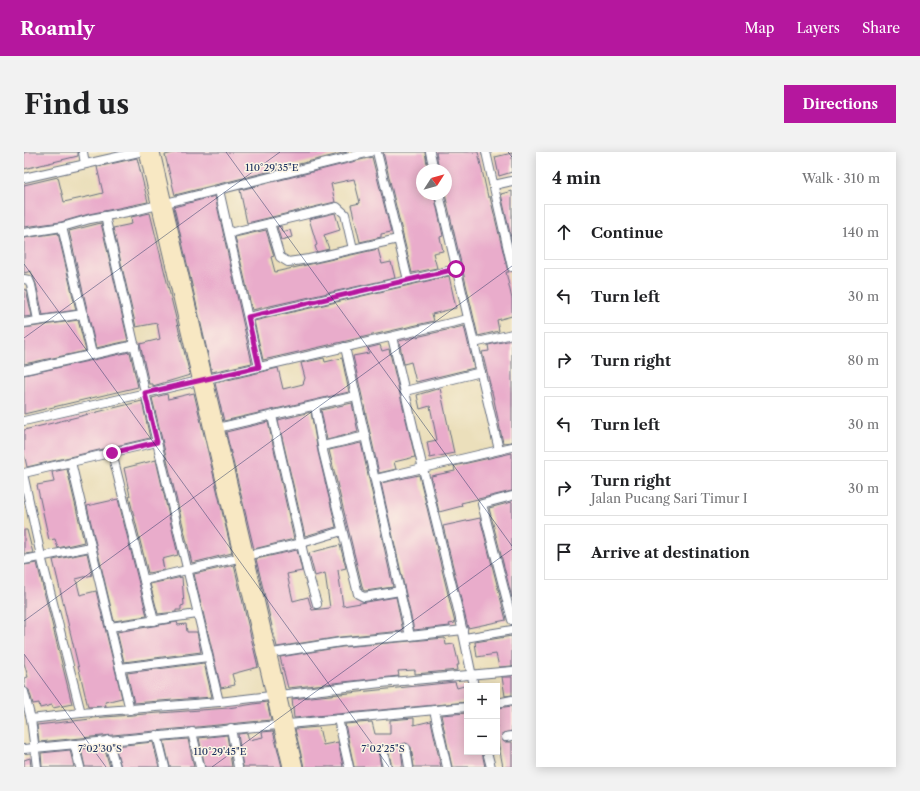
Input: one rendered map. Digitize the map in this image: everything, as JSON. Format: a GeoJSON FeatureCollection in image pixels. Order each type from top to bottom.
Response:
{"type":"FeatureCollection","features":[{"type":"Feature","properties":{"kind":"main road"},"geometry":{"type":"LineString","coordinates":[[145,152],[162,204]]}},
{"type":"Feature","properties":{"kind":"main road"},"geometry":{"type":"LineString","coordinates":[[154,152],[162,204],[276,695],[297,767]]}},
{"type":"Feature","properties":{"kind":"main road"},"geometry":{"type":"LineString","coordinates":[[283,723],[289,767]]}},
{"type":"Feature","properties":{"kind":"street"},"geometry":{"type":"LineString","coordinates":[[82,152],[85,164]]}},
{"type":"Feature","properties":{"kind":"street"},"geometry":{"type":"LineString","coordinates":[[24,178],[139,152]]}},
{"type":"Feature","properties":{"kind":"street"},"geometry":{"type":"LineString","coordinates":[[24,233],[62,227],[162,204],[370,152]]}},
{"type":"Feature","properties":{"kind":"street"},"geometry":{"type":"LineString","coordinates":[[377,152],[408,280]]}},
{"type":"Feature","properties":{"kind":"street"},"geometry":{"type":"LineString","coordinates":[[430,152],[433,164]]}},
{"type":"Feature","properties":{"kind":"street"},"geometry":{"type":"LineString","coordinates":[[486,152],[512,267]]}},
{"type":"Feature","properties":{"kind":"street"},"geometry":{"type":"LineString","coordinates":[[494,186],[512,181]]}},
{"type":"Feature","properties":{"kind":"street"},"geometry":{"type":"LineString","coordinates":[[219,190],[259,367]]}},
{"type":"Feature","properties":{"kind":"street"},"geometry":{"type":"LineString","coordinates":[[440,200],[499,450]]}},
{"type":"Feature","properties":{"kind":"street"},"geometry":{"type":"LineString","coordinates":[[229,233],[337,207],[345,214],[353,249]]}},
{"type":"Feature","properties":{"kind":"street"},"geometry":{"type":"LineString","coordinates":[[105,216],[218,702]]}},
{"type":"Feature","properties":{"kind":"street"},"geometry":{"type":"LineString","coordinates":[[270,223],[280,257],[284,261],[309,259],[398,239]]}},
{"type":"Feature","properties":{"kind":"street"},"geometry":{"type":"LineString","coordinates":[[62,227],[92,354]]}},
{"type":"Feature","properties":{"kind":"street"},"geometry":{"type":"LineString","coordinates":[[248,317],[456,269]]}},
{"type":"Feature","properties":{"kind":"street"},"geometry":{"type":"LineString","coordinates":[[24,279],[29,280],[31,285],[38,320]]}},
{"type":"Feature","properties":{"kind":"street"},"geometry":{"type":"LineString","coordinates":[[24,323],[83,314]]}},
{"type":"Feature","properties":{"kind":"street"},"geometry":{"type":"LineString","coordinates":[[24,421],[468,319]]}},
{"type":"Feature","properties":{"kind":"street"},"geometry":{"type":"LineString","coordinates":[[474,343],[512,334]]}},
{"type":"Feature","properties":{"kind":"street"},"geometry":{"type":"LineString","coordinates":[[392,337],[422,469],[464,634],[473,683]]}},
{"type":"Feature","properties":{"kind":"street"},"geometry":{"type":"LineString","coordinates":[[24,370],[134,345]]}},
{"type":"Feature","properties":{"kind":"street"},"geometry":{"type":"LineString","coordinates":[[345,347],[376,479],[410,636]]}},
{"type":"Feature","properties":{"kind":"street"},"geometry":{"type":"LineString","coordinates":[[405,390],[481,372]]}},
{"type":"Feature","properties":{"kind":"street"},"geometry":{"type":"LineString","coordinates":[[215,429],[356,396]]}},
{"type":"Feature","properties":{"kind":"street"},"geometry":{"type":"LineString","coordinates":[[315,406],[342,531],[359,596],[364,597],[400,591]]}},
{"type":"Feature","properties":{"kind":"street"},"geometry":{"type":"LineString","coordinates":[[272,416],[302,543],[306,570],[317,604]]}},
{"type":"Feature","properties":{"kind":"street"},"geometry":{"type":"LineString","coordinates":[[323,446],[366,436]]}},
{"type":"Feature","properties":{"kind":"street"},"geometry":{"type":"LineString","coordinates":[[24,473],[157,442]]}},
{"type":"Feature","properties":{"kind":"street"},"geometry":{"type":"LineString","coordinates":[[376,479],[512,447]]}},
{"type":"Feature","properties":{"kind":"street"},"geometry":{"type":"LineString","coordinates":[[112,453],[154,621]]}},
{"type":"Feature","properties":{"kind":"street"},"geometry":{"type":"LineString","coordinates":[[70,462],[130,710]]}},
{"type":"Feature","properties":{"kind":"street"},"geometry":{"type":"LineString","coordinates":[[24,478],[28,512],[41,556],[81,713]]}},
{"type":"Feature","properties":{"kind":"street"},"geometry":{"type":"LineString","coordinates":[[512,496],[482,504],[512,620]]}},
{"type":"Feature","properties":{"kind":"street"},"geometry":{"type":"LineString","coordinates":[[144,580],[302,543],[342,531]]}},
{"type":"Feature","properties":{"kind":"street"},"geometry":{"type":"LineString","coordinates":[[24,560],[90,547]]}},
{"type":"Feature","properties":{"kind":"street"},"geometry":{"type":"LineString","coordinates":[[110,627],[197,614]]}},
{"type":"Feature","properties":{"kind":"street"},"geometry":{"type":"LineString","coordinates":[[267,654],[341,642],[512,630]]}},
{"type":"Feature","properties":{"kind":"street"},"geometry":{"type":"LineString","coordinates":[[120,668],[208,657]]}},
{"type":"Feature","properties":{"kind":"street"},"geometry":{"type":"LineString","coordinates":[[28,716],[130,710],[218,702],[512,671]]}},
{"type":"Feature","properties":{"kind":"street"},"geometry":{"type":"LineString","coordinates":[[24,692],[38,767]]}},
{"type":"Feature","properties":{"kind":"street"},"geometry":{"type":"LineString","coordinates":[[500,702],[512,700]]}},
{"type":"Feature","properties":{"kind":"street"},"geometry":{"type":"LineString","coordinates":[[24,749],[283,723],[464,707]]}},
{"type":"Feature","properties":{"kind":"street"},"geometry":{"type":"LineString","coordinates":[[434,710],[447,767]]}},
{"type":"Feature","properties":{"kind":"street"},"geometry":{"type":"LineString","coordinates":[[338,719],[349,767]]}},
{"type":"Feature","properties":{"kind":"street"},"geometry":{"type":"LineString","coordinates":[[231,728],[238,767]]}},
{"type":"Feature","properties":{"kind":"street"},"geometry":{"type":"LineString","coordinates":[[192,732],[200,767]]}},
{"type":"Feature","properties":{"kind":"street"},"geometry":{"type":"LineString","coordinates":[[157,735],[165,767]]}},
{"type":"Feature","properties":{"kind":"street"},"geometry":{"type":"LineString","coordinates":[[108,740],[116,767]]}},
{"type":"Feature","properties":{"kind":"street"},"geometry":{"type":"LineString","coordinates":[[74,744],[80,767]]}},
{"type":"Feature","properties":{"kind":"street"},"geometry":{"type":"LineString","coordinates":[[406,748],[409,767]]}},
{"type":"Feature","properties":{"kind":"street"},"geometry":{"type":"LineString","coordinates":[[383,751],[387,767]]}},
{"type":"Feature","properties":{"kind":"street"},"geometry":{"type":"LineString","coordinates":[[488,755],[491,767]]}},
{"type":"Feature","properties":{"kind":"building"},"geometry":{"type":"Polygon","coordinates":[[[24,152],[78,152],[78,156],[24,169],[24,152]]]}},
{"type":"Feature","properties":{"kind":"building"},"geometry":{"type":"Polygon","coordinates":[[[177,152],[347,152],[175,195],[165,155],[177,152]]]}},
{"type":"Feature","properties":{"kind":"building"},"geometry":{"type":"Polygon","coordinates":[[[383,152],[425,152],[427,164],[416,164],[416,200],[435,200],[443,236],[440,237],[443,251],[433,253],[437,268],[412,273],[383,152]]]}},
{"type":"Feature","properties":{"kind":"building"},"geometry":{"type":"Polygon","coordinates":[[[436,152],[478,152],[488,197],[490,197],[509,272],[506,272],[512,299],[512,316],[497,320],[499,331],[478,336],[446,200],[452,200],[452,164],[438,164],[436,152]]]}},
{"type":"Feature","properties":{"kind":"building"},"geometry":{"type":"Polygon","coordinates":[[[512,153],[512,172],[499,176],[495,157],[512,153]]]}},
{"type":"Feature","properties":{"kind":"building"},"geometry":{"type":"Polygon","coordinates":[[[372,157],[391,232],[381,234],[381,237],[360,242],[351,205],[360,203],[354,179],[331,184],[335,202],[247,223],[240,190],[372,157]]]}},
{"type":"Feature","properties":{"kind":"building"},"geometry":{"type":"Polygon","coordinates":[[[137,158],[148,202],[89,214],[61,222],[24,227],[24,185],[58,177],[64,202],[91,196],[103,193],[97,167],[137,158]]]}},
{"type":"Feature","properties":{"kind":"building"},"geometry":{"type":"Polygon","coordinates":[[[512,191],[512,242],[501,194],[512,191]]]}},
{"type":"Feature","properties":{"kind":"building"},"geometry":{"type":"Polygon","coordinates":[[[215,196],[252,363],[212,372],[174,207],[215,196]]]}},
{"type":"Feature","properties":{"kind":"building"},"geometry":{"type":"Polygon","coordinates":[[[150,213],[190,375],[153,386],[153,384],[149,384],[140,344],[160,339],[157,323],[136,327],[113,228],[132,224],[131,217],[150,213]]]}},
{"type":"Feature","properties":{"kind":"building"},"geometry":{"type":"Polygon","coordinates":[[[335,213],[340,230],[324,235],[329,249],[317,252],[315,246],[317,245],[309,219],[335,213]]]}},
{"type":"Feature","properties":{"kind":"building"},"geometry":{"type":"Polygon","coordinates":[[[101,223],[128,341],[96,348],[69,231],[101,223]]]}},
{"type":"Feature","properties":{"kind":"building"},"geometry":{"type":"Polygon","coordinates":[[[281,226],[282,232],[290,230],[292,237],[281,240],[277,227],[281,226]]]}},
{"type":"Feature","properties":{"kind":"building"},"geometry":{"type":"Polygon","coordinates":[[[266,230],[274,256],[271,257],[275,272],[378,249],[382,264],[391,262],[395,278],[252,310],[235,237],[266,230]]]}},
{"type":"Feature","properties":{"kind":"building"},"geometry":{"type":"Polygon","coordinates":[[[58,233],[76,310],[43,315],[36,284],[31,271],[24,273],[24,238],[58,233]]]}},
{"type":"Feature","properties":{"kind":"building"},"geometry":{"type":"Polygon","coordinates":[[[449,276],[456,308],[432,314],[434,321],[263,360],[254,321],[449,276]]]}},
{"type":"Feature","properties":{"kind":"building"},"geometry":{"type":"Polygon","coordinates":[[[26,289],[32,316],[24,317],[24,290],[26,289]]]}},
{"type":"Feature","properties":{"kind":"building"},"geometry":{"type":"Polygon","coordinates":[[[78,320],[86,351],[24,364],[24,328],[78,320]]]}},
{"type":"Feature","properties":{"kind":"building"},"geometry":{"type":"Polygon","coordinates":[[[464,326],[474,368],[416,382],[411,362],[404,364],[399,341],[464,326]]]}},
{"type":"Feature","properties":{"kind":"building"},"geometry":{"type":"Polygon","coordinates":[[[512,340],[512,442],[503,443],[482,352],[489,351],[488,345],[512,340]]]}},
{"type":"Feature","properties":{"kind":"building"},"geometry":{"type":"Polygon","coordinates":[[[380,345],[382,351],[389,349],[415,457],[394,462],[396,469],[379,473],[353,356],[369,353],[368,348],[380,345]]]}},
{"type":"Feature","properties":{"kind":"building"},"geometry":{"type":"Polygon","coordinates":[[[130,352],[138,387],[24,414],[24,375],[130,352]]]}},
{"type":"Feature","properties":{"kind":"building"},"geometry":{"type":"Polygon","coordinates":[[[324,358],[325,362],[342,358],[349,392],[224,421],[215,383],[278,368],[283,389],[303,384],[305,378],[301,363],[324,358]]]}},
{"type":"Feature","properties":{"kind":"building"},"geometry":{"type":"Polygon","coordinates":[[[440,388],[454,453],[430,458],[427,442],[437,440],[430,406],[420,409],[417,395],[440,388]]]}},
{"type":"Feature","properties":{"kind":"building"},"geometry":{"type":"Polygon","coordinates":[[[194,393],[232,553],[192,563],[152,398],[167,394],[168,399],[194,393]]]}},
{"type":"Feature","properties":{"kind":"building"},"geometry":{"type":"Polygon","coordinates":[[[142,401],[150,438],[27,467],[24,454],[24,430],[142,401]]]}},
{"type":"Feature","properties":{"kind":"building"},"geometry":{"type":"Polygon","coordinates":[[[352,403],[358,432],[327,440],[321,410],[352,403]]]}},
{"type":"Feature","properties":{"kind":"building"},"geometry":{"type":"Polygon","coordinates":[[[311,412],[318,452],[336,527],[305,536],[278,420],[311,412]]]}},
{"type":"Feature","properties":{"kind":"building"},"geometry":{"type":"Polygon","coordinates":[[[268,422],[294,539],[254,549],[226,432],[268,422]]]}},
{"type":"Feature","properties":{"kind":"building"},"geometry":{"type":"Polygon","coordinates":[[[361,443],[393,587],[365,591],[363,590],[329,450],[361,443]]]}},
{"type":"Feature","properties":{"kind":"building"},"geometry":{"type":"Polygon","coordinates":[[[512,453],[512,491],[461,503],[462,506],[439,512],[431,476],[455,471],[454,466],[512,453]]]}},
{"type":"Feature","properties":{"kind":"building"},"geometry":{"type":"Polygon","coordinates":[[[156,460],[178,555],[162,559],[164,570],[148,573],[129,496],[124,468],[156,460]]]}},
{"type":"Feature","properties":{"kind":"building"},"geometry":{"type":"Polygon","coordinates":[[[67,469],[84,542],[58,548],[55,539],[49,540],[37,485],[54,482],[52,472],[67,469]]]}},
{"type":"Feature","properties":{"kind":"building"},"geometry":{"type":"Polygon","coordinates":[[[419,475],[455,623],[449,624],[450,626],[414,630],[381,483],[419,475]]]}},
{"type":"Feature","properties":{"kind":"building"},"geometry":{"type":"Polygon","coordinates":[[[118,499],[147,616],[114,621],[87,506],[118,499]]]}},
{"type":"Feature","properties":{"kind":"building"},"geometry":{"type":"Polygon","coordinates":[[[512,502],[512,598],[489,508],[512,502]]]}},
{"type":"Feature","properties":{"kind":"building"},"geometry":{"type":"Polygon","coordinates":[[[480,518],[506,620],[468,628],[443,526],[480,518]]]}},
{"type":"Feature","properties":{"kind":"building"},"geometry":{"type":"Polygon","coordinates":[[[24,530],[27,530],[33,553],[24,554],[24,530]]]}},
{"type":"Feature","properties":{"kind":"building"},"geometry":{"type":"Polygon","coordinates":[[[340,545],[346,568],[338,570],[343,606],[396,597],[403,631],[340,637],[277,647],[256,559],[297,550],[302,571],[287,574],[293,601],[308,597],[312,610],[330,608],[325,573],[315,576],[309,553],[340,545]]]}},
{"type":"Feature","properties":{"kind":"building"},"geometry":{"type":"Polygon","coordinates":[[[87,553],[92,575],[76,579],[80,595],[96,591],[122,698],[105,702],[106,706],[88,707],[53,560],[87,553]]]}},
{"type":"Feature","properties":{"kind":"building"},"geometry":{"type":"Polygon","coordinates":[[[37,563],[72,704],[53,708],[52,705],[40,708],[39,703],[33,704],[29,690],[24,687],[24,678],[28,677],[24,663],[24,565],[37,563]]]}},
{"type":"Feature","properties":{"kind":"building"},"geometry":{"type":"Polygon","coordinates":[[[234,565],[258,667],[232,674],[235,685],[221,688],[194,574],[234,565]]]}},
{"type":"Feature","properties":{"kind":"building"},"geometry":{"type":"Polygon","coordinates":[[[182,577],[184,605],[181,606],[181,610],[158,614],[150,584],[182,577]]]}},
{"type":"Feature","properties":{"kind":"building"},"geometry":{"type":"Polygon","coordinates":[[[177,622],[178,625],[186,624],[187,632],[197,632],[201,652],[124,662],[117,632],[177,622]]]}},
{"type":"Feature","properties":{"kind":"building"},"geometry":{"type":"Polygon","coordinates":[[[512,636],[512,666],[499,667],[496,654],[477,657],[475,642],[512,636]]]}},
{"type":"Feature","properties":{"kind":"building"},"geometry":{"type":"Polygon","coordinates":[[[445,638],[446,645],[454,644],[459,665],[457,665],[458,670],[415,674],[415,670],[398,671],[399,676],[288,688],[280,657],[342,647],[445,638]]]}},
{"type":"Feature","properties":{"kind":"building"},"geometry":{"type":"Polygon","coordinates":[[[204,663],[212,697],[134,703],[127,673],[204,663]]]}},
{"type":"Feature","properties":{"kind":"building"},"geometry":{"type":"Polygon","coordinates":[[[502,677],[512,677],[512,695],[505,696],[502,677]]]}},
{"type":"Feature","properties":{"kind":"building"},"geometry":{"type":"Polygon","coordinates":[[[455,682],[457,688],[464,686],[464,702],[294,718],[292,699],[455,682]]]}},
{"type":"Feature","properties":{"kind":"building"},"geometry":{"type":"Polygon","coordinates":[[[267,702],[271,720],[39,742],[37,725],[91,718],[228,708],[267,702]]]}},
{"type":"Feature","properties":{"kind":"building"},"geometry":{"type":"Polygon","coordinates":[[[512,706],[512,731],[503,733],[501,738],[504,742],[512,742],[512,767],[503,767],[500,752],[500,708],[512,706]]]}},
{"type":"Feature","properties":{"kind":"building"},"geometry":{"type":"Polygon","coordinates":[[[464,713],[464,755],[483,755],[485,767],[452,767],[441,715],[464,713]]]}},
{"type":"Feature","properties":{"kind":"building"},"geometry":{"type":"Polygon","coordinates":[[[414,718],[414,725],[431,721],[441,767],[414,767],[411,747],[406,743],[402,744],[401,748],[403,767],[392,767],[388,749],[382,746],[378,750],[381,767],[354,767],[345,724],[372,722],[375,734],[390,734],[390,720],[414,718]]]}},
{"type":"Feature","properties":{"kind":"building"},"geometry":{"type":"Polygon","coordinates":[[[319,727],[323,745],[338,742],[343,767],[304,767],[295,729],[319,727]]]}},
{"type":"Feature","properties":{"kind":"building"},"geometry":{"type":"Polygon","coordinates":[[[273,731],[282,767],[243,767],[238,734],[247,733],[249,740],[263,737],[262,732],[273,731]]]}},
{"type":"Feature","properties":{"kind":"building"},"geometry":{"type":"Polygon","coordinates":[[[227,735],[232,767],[205,767],[199,738],[227,735]]]}},
{"type":"Feature","properties":{"kind":"building"},"geometry":{"type":"Polygon","coordinates":[[[188,739],[194,767],[170,767],[164,741],[188,739]]]}},
{"type":"Feature","properties":{"kind":"building"},"geometry":{"type":"Polygon","coordinates":[[[153,742],[159,767],[121,767],[115,746],[153,742]]]}},
{"type":"Feature","properties":{"kind":"building"},"geometry":{"type":"Polygon","coordinates":[[[104,747],[110,767],[85,767],[81,749],[104,747]]]}},
{"type":"Feature","properties":{"kind":"building"},"geometry":{"type":"Polygon","coordinates":[[[70,750],[74,767],[42,767],[41,753],[70,750]]]}},
{"type":"Feature","properties":{"kind":"building"},"geometry":{"type":"Polygon","coordinates":[[[30,758],[31,767],[24,767],[24,760],[30,758]]]}},
{"type":"Feature","properties":{"kind":"route"},"geometry":{"type":"LineString","coordinates":[[112,453],[157,442],[145,393],[259,367],[248,317],[456,269]]}}]}
